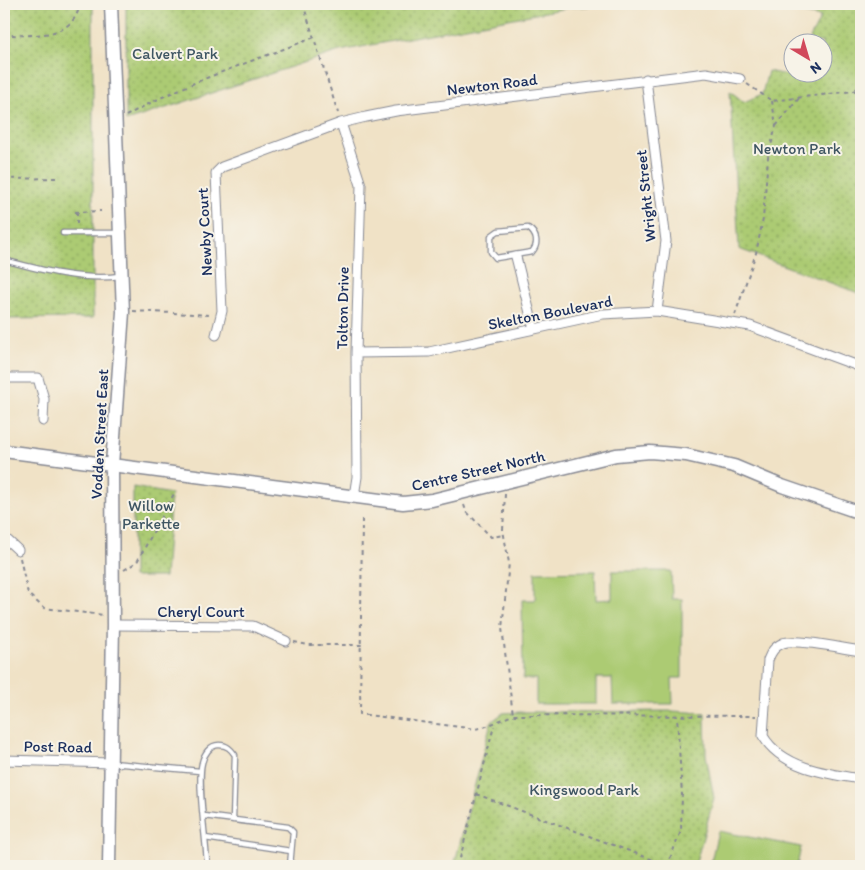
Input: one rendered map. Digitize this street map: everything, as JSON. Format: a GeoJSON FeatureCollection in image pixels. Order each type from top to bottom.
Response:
{"type":"FeatureCollection","features":[{"type":"Feature","properties":{"kind":"street","name":"Vodden Street East"},"geometry":{"type":"LineString","coordinates":[[109,866],[113,621],[112,465],[122,312],[111,4]]}},
{"type":"Feature","properties":{"kind":"street","name":"Newton Road"},"geometry":{"type":"LineString","coordinates":[[341,123],[396,111],[646,79],[706,73],[740,79]]}},
{"type":"Feature","properties":{"kind":"street","name":"Wright Street"},"geometry":{"type":"LineString","coordinates":[[646,79],[666,241],[657,311]]}},
{"type":"Feature","properties":{"kind":"street","name":"Newby Court"},"geometry":{"type":"LineString","coordinates":[[216,335],[222,311],[216,173],[222,167],[341,123]]}},
{"type":"Feature","properties":{"kind":"street","name":"Tolton Drive"},"geometry":{"type":"LineString","coordinates":[[341,123],[361,185],[356,353],[357,477],[354,496]]}},
{"type":"Feature","properties":{"kind":"street"},"geometry":{"type":"LineString","coordinates":[[516,257],[534,329]]}},
{"type":"Feature","properties":{"kind":"street","name":"Skelton Boulevard"},"geometry":{"type":"LineString","coordinates":[[356,353],[429,352],[603,314],[657,311],[750,326],[861,367]]}},
{"type":"Feature","properties":{"kind":"street"},"geometry":{"type":"LineString","coordinates":[[4,378],[38,378],[44,399],[44,421]]}},
{"type":"Feature","properties":{"kind":"street","name":"Centre Street North"},"geometry":{"type":"LineString","coordinates":[[4,451],[403,503],[432,500],[616,454],[650,452],[686,456],[734,466],[782,486],[861,513]]}},
{"type":"Feature","properties":{"kind":"street"},"geometry":{"type":"LineString","coordinates":[[4,537],[18,550]]}},
{"type":"Feature","properties":{"kind":"street","name":"Cheryl Court"},"geometry":{"type":"LineString","coordinates":[[113,621],[253,626],[286,641]]}},
{"type":"Feature","properties":{"kind":"street"},"geometry":{"type":"LineString","coordinates":[[861,651],[797,642],[784,643],[773,649],[768,660],[766,716],[763,736],[769,747],[780,756],[824,773],[861,779]]}},
{"type":"Feature","properties":{"kind":"street","name":"Post Road"},"geometry":{"type":"LineString","coordinates":[[4,760],[111,763]]}},
{"type":"Feature","properties":{"kind":"lane"},"geometry":{"type":"LineString","coordinates":[[528,228],[533,232],[536,247],[532,252],[516,257],[496,258],[491,252],[490,236],[498,231],[528,228]]}},
{"type":"Feature","properties":{"kind":"lane"},"geometry":{"type":"LineString","coordinates":[[63,233],[119,234]]}},
{"type":"Feature","properties":{"kind":"lane"},"geometry":{"type":"LineString","coordinates":[[4,260],[43,270],[76,275],[102,278],[121,275]]}},
{"type":"Feature","properties":{"kind":"lane"},"geometry":{"type":"LineString","coordinates":[[212,866],[207,863],[200,771],[206,753],[218,745],[231,749],[235,755],[233,820]]}},
{"type":"Feature","properties":{"kind":"lane"},"geometry":{"type":"LineString","coordinates":[[111,763],[200,771]]}},
{"type":"Feature","properties":{"kind":"lane"},"geometry":{"type":"LineString","coordinates":[[204,816],[288,828],[293,832],[290,866]]}},
{"type":"Feature","properties":{"kind":"lane"},"geometry":{"type":"LineString","coordinates":[[205,838],[291,851]]}},
{"type":"Feature","properties":{"kind":"path"},"geometry":{"type":"LineString","coordinates":[[4,35],[46,34],[70,26],[78,15],[80,4]]}},
{"type":"Feature","properties":{"kind":"path"},"geometry":{"type":"LineString","coordinates":[[303,4],[341,123]]}},
{"type":"Feature","properties":{"kind":"path"},"geometry":{"type":"LineString","coordinates":[[114,123],[150,102],[315,37]]}},
{"type":"Feature","properties":{"kind":"path"},"geometry":{"type":"LineString","coordinates":[[740,79],[772,101],[861,90]]}},
{"type":"Feature","properties":{"kind":"path"},"geometry":{"type":"LineString","coordinates":[[854,90],[861,85]]}},
{"type":"Feature","properties":{"kind":"path"},"geometry":{"type":"LineString","coordinates":[[776,126],[801,97]]}},
{"type":"Feature","properties":{"kind":"path"},"geometry":{"type":"LineString","coordinates":[[732,323],[756,253],[763,219],[768,157],[776,126],[772,101]]}},
{"type":"Feature","properties":{"kind":"path"},"geometry":{"type":"LineString","coordinates":[[4,179],[58,178]]}},
{"type":"Feature","properties":{"kind":"path"},"geometry":{"type":"LineString","coordinates":[[77,234],[76,212],[101,211]]}},
{"type":"Feature","properties":{"kind":"path"},"geometry":{"type":"LineString","coordinates":[[122,312],[221,315]]}},
{"type":"Feature","properties":{"kind":"path"},"geometry":{"type":"LineString","coordinates":[[506,482],[504,535],[509,563],[502,628],[514,715]]}},
{"type":"Feature","properties":{"kind":"path"},"geometry":{"type":"LineString","coordinates":[[112,571],[124,570],[137,562],[175,492]]}},
{"type":"Feature","properties":{"kind":"path"},"geometry":{"type":"LineString","coordinates":[[460,493],[466,511],[492,536],[504,535]]}},
{"type":"Feature","properties":{"kind":"path"},"geometry":{"type":"LineString","coordinates":[[362,519],[360,714],[475,730],[494,726],[502,719],[514,715],[766,716]]}},
{"type":"Feature","properties":{"kind":"path"},"geometry":{"type":"LineString","coordinates":[[18,550],[28,594],[44,608],[113,621]]}},
{"type":"Feature","properties":{"kind":"path"},"geometry":{"type":"LineString","coordinates":[[286,641],[308,644],[362,645]]}},
{"type":"Feature","properties":{"kind":"path"},"geometry":{"type":"LineString","coordinates":[[476,794],[667,866],[681,831],[682,795],[678,716]]}},
{"type":"Feature","properties":{"kind":"path"},"geometry":{"type":"LineString","coordinates":[[458,866],[494,726]]}},
{"type":"Feature","properties":{"kind":"green space"},"geometry":{"type":"Polygon","coordinates":[[[4,4],[93,4],[93,318],[4,319],[4,4]]]}},
{"type":"Feature","properties":{"kind":"green space","name":"Calvert Park"},"geometry":{"type":"Polygon","coordinates":[[[126,4],[666,4],[572,7],[340,51],[126,121],[126,4]]]}},
{"type":"Feature","properties":{"kind":"green space","name":"Newton Park"},"geometry":{"type":"Polygon","coordinates":[[[756,4],[861,4],[861,294],[739,249],[730,91],[744,102],[762,94],[768,71],[782,74],[782,82],[832,82],[832,32],[813,32],[821,17],[756,4]]]}},
{"type":"Feature","properties":{"kind":"green space","name":"Willow Parkette"},"geometry":{"type":"Polygon","coordinates":[[[133,487],[171,494],[165,577],[133,577],[133,487]]]}},
{"type":"Feature","properties":{"kind":"green space"},"geometry":{"type":"Polygon","coordinates":[[[595,571],[596,600],[612,599],[612,571],[671,571],[672,599],[682,599],[682,678],[672,678],[673,704],[613,704],[612,678],[596,678],[596,704],[536,704],[536,679],[523,679],[522,600],[535,600],[535,572],[595,571]]]}},
{"type":"Feature","properties":{"kind":"green space","name":"Kingswood Park"},"geometry":{"type":"Polygon","coordinates":[[[672,711],[705,713],[706,755],[714,798],[695,866],[454,866],[491,722],[503,713],[672,711]]]}},
{"type":"Feature","properties":{"kind":"green space"},"geometry":{"type":"Polygon","coordinates":[[[718,831],[801,847],[797,866],[710,866],[718,831]]]}}]}
